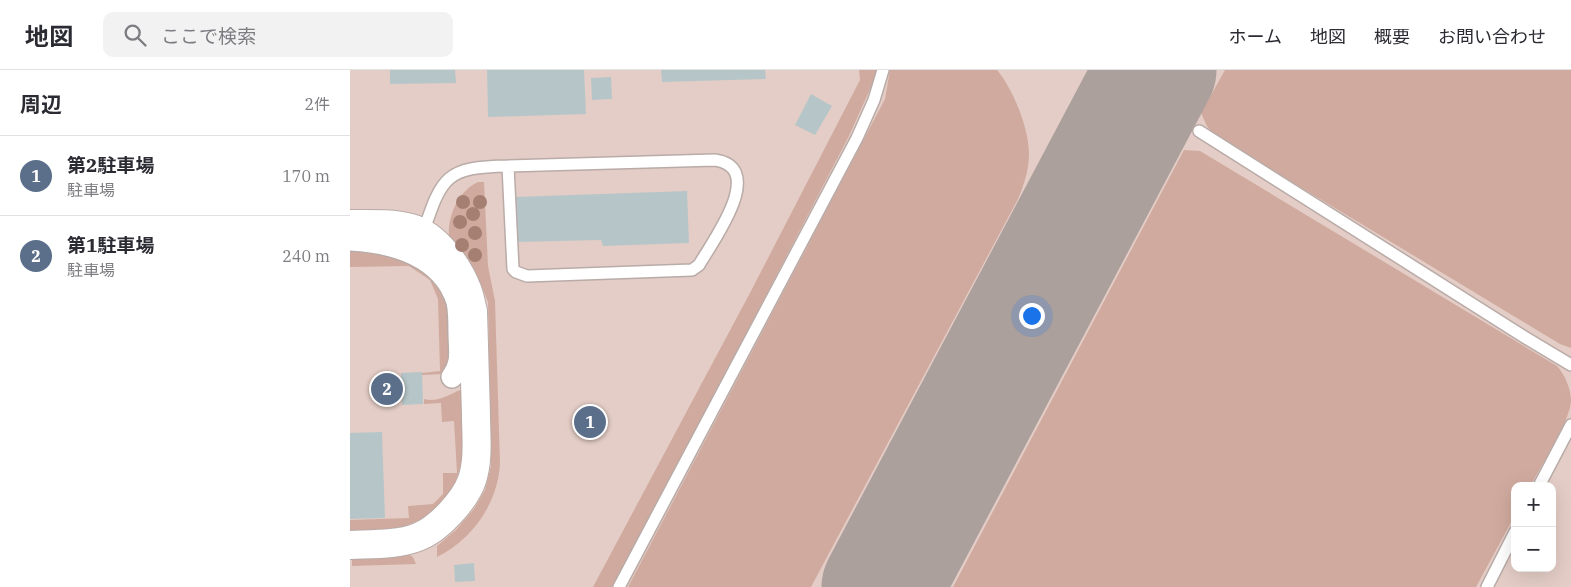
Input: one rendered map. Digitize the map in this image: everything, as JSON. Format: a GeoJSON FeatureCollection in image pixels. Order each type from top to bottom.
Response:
{"type":"FeatureCollection","features":[{"type":"Feature","properties":{"kind":"street"},"geometry":{"type":"LineString","coordinates":[[350,224],[398,226],[423,233],[438,246],[455,267],[467,288],[473,311],[476,455],[472,480],[463,497],[449,515],[431,529],[418,537],[400,542],[350,545]]}},
{"type":"Feature","properties":{"kind":"street"},"geometry":{"type":"LineString","coordinates":[[350,240],[412,252],[429,263],[446,281],[453,292],[457,304],[459,322],[459,368],[452,377]]}},
{"type":"Feature","properties":{"kind":"lane"},"geometry":{"type":"LineString","coordinates":[[619,587],[857,138],[874,100],[883,70]]}},
{"type":"Feature","properties":{"kind":"lane"},"geometry":{"type":"LineString","coordinates":[[1199,131],[1571,365]]}},
{"type":"Feature","properties":{"kind":"lane"},"geometry":{"type":"LineString","coordinates":[[423,233],[434,200],[443,185],[450,178],[468,169],[508,166],[716,160],[729,164],[732,167],[738,179],[738,186],[732,208],[699,265],[692,270],[527,276],[513,269],[508,166]]}},
{"type":"Feature","properties":{"kind":"lane"},"geometry":{"type":"LineString","coordinates":[[1541,482],[1571,425]]}},
{"type":"Feature","properties":{"kind":"lane"},"geometry":{"type":"LineString","coordinates":[[1487,587],[1511,540]]}},
{"type":"Feature","properties":{"kind":"shaded area"},"geometry":{"type":"Polygon","coordinates":[[[350,70],[1571,70],[1571,587],[350,587],[350,70]]]}},
{"type":"Feature","properties":{"kind":"shaded area"},"geometry":{"type":"Polygon","coordinates":[[[859,70],[876,70],[876,76],[849,136],[614,587],[593,587],[751,291],[860,80],[859,70]]]}},
{"type":"Feature","properties":{"kind":"shaded area"},"geometry":{"type":"Polygon","coordinates":[[[890,70],[997,70],[1009,87],[1019,109],[1028,144],[1029,160],[1027,171],[1018,199],[811,587],[628,587],[885,99],[890,70]]]}},
{"type":"Feature","properties":{"kind":"shaded area"},"geometry":{"type":"Polygon","coordinates":[[[1225,70],[1571,70],[1571,348],[1560,344],[1214,135],[1201,113],[1225,70]]]}},
{"type":"Feature","properties":{"kind":"shaded area"},"geometry":{"type":"Polygon","coordinates":[[[1184,150],[1200,151],[1557,366],[1569,387],[1571,401],[1566,420],[1532,482],[1511,482],[1511,522],[1476,587],[953,587],[1184,150]]]}},
{"type":"Feature","properties":{"kind":"shaded area"},"geometry":{"type":"Polygon","coordinates":[[[478,182],[484,182],[488,266],[495,301],[500,463],[494,492],[489,506],[481,518],[462,540],[437,557],[437,546],[456,530],[474,509],[485,490],[491,466],[488,302],[480,282],[449,238],[450,222],[455,206],[465,192],[478,182]]]}},
{"type":"Feature","properties":{"kind":"shaded area"},"geometry":{"type":"Polygon","coordinates":[[[350,247],[420,263],[448,301],[453,363],[443,374],[422,375],[422,373],[440,371],[438,299],[430,280],[409,266],[350,267],[350,247]]]}},
{"type":"Feature","properties":{"kind":"shaded area"},"geometry":{"type":"Polygon","coordinates":[[[460,390],[467,394],[464,446],[455,483],[446,499],[435,511],[406,526],[388,530],[350,533],[350,520],[409,518],[408,506],[433,504],[443,494],[443,473],[457,473],[454,421],[442,422],[441,403],[424,404],[424,399],[438,399],[460,390]]]}},
{"type":"Feature","properties":{"kind":"shaded area"},"geometry":{"type":"Polygon","coordinates":[[[410,555],[416,564],[352,566],[352,557],[410,555]]]}},
{"type":"Feature","properties":{"kind":"building"},"geometry":{"type":"Polygon","coordinates":[[[390,70],[455,70],[456,83],[390,84],[390,70]]]}},
{"type":"Feature","properties":{"kind":"building"},"geometry":{"type":"Polygon","coordinates":[[[487,70],[584,70],[586,114],[488,117],[487,70]]]}},
{"type":"Feature","properties":{"kind":"building"},"geometry":{"type":"Polygon","coordinates":[[[661,70],[765,70],[766,79],[662,82],[661,70]]]}},
{"type":"Feature","properties":{"kind":"building"},"geometry":{"type":"Polygon","coordinates":[[[611,77],[612,99],[592,100],[591,78],[611,77]]]}},
{"type":"Feature","properties":{"kind":"building"},"geometry":{"type":"Polygon","coordinates":[[[811,94],[832,106],[815,135],[795,125],[811,94]]]}},
{"type":"Feature","properties":{"kind":"building"},"geometry":{"type":"Polygon","coordinates":[[[687,191],[689,243],[603,246],[601,240],[516,242],[515,197],[687,191]]]}},
{"type":"Feature","properties":{"kind":"building"},"geometry":{"type":"Polygon","coordinates":[[[422,372],[423,404],[402,405],[401,373],[422,372]]]}},
{"type":"Feature","properties":{"kind":"building"},"geometry":{"type":"Polygon","coordinates":[[[382,432],[385,518],[350,519],[350,433],[382,432]]]}},
{"type":"Feature","properties":{"kind":"building"},"geometry":{"type":"Polygon","coordinates":[[[474,563],[475,581],[455,582],[454,565],[474,563]]]}},
{"type":"Feature","properties":{"kind":"runway"},"geometry":{"type":"LineString","coordinates":[[882,587],[1156,70]]}},
{"type":"Feature","properties":{"kind":"place","name":"第1駐車場"},"geometry":{"type":"Point","coordinates":[387,389]}},
{"type":"Feature","properties":{"kind":"place","name":"第2駐車場"},"geometry":{"type":"Point","coordinates":[590,422]}}]}
